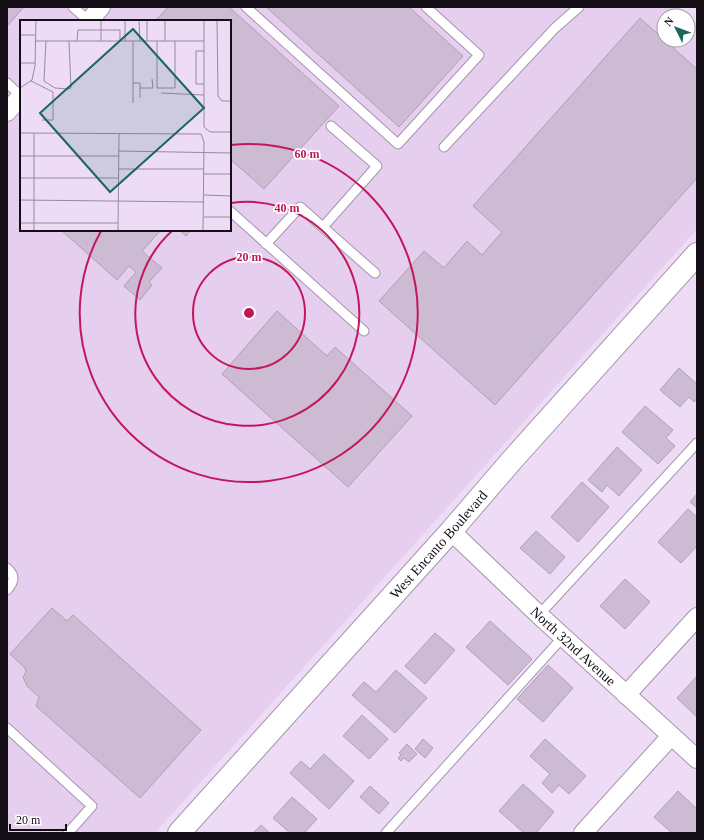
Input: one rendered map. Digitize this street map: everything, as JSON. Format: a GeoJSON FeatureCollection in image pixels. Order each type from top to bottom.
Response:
{"type":"FeatureCollection","features":[{"type":"Feature","properties":{"kind":"street"},"geometry":{"type":"LineString","coordinates":[[90,20],[101,7]]}},
{"type":"Feature","properties":{"kind":"street"},"geometry":{"type":"LineString","coordinates":[[7,112],[20,97]]}},
{"type":"Feature","properties":{"kind":"street","name":"West Encanto Boulevard"},"geometry":{"type":"LineString","coordinates":[[179,833],[451,531],[518,453],[697,254]]}},
{"type":"Feature","properties":{"kind":"street","name":"North 32nd Avenue"},"geometry":{"type":"LineString","coordinates":[[451,531],[538,615],[697,759]]}},
{"type":"Feature","properties":{"kind":"street"},"geometry":{"type":"LineString","coordinates":[[626,695],[697,617]]}},
{"type":"Feature","properties":{"kind":"street"},"geometry":{"type":"LineString","coordinates":[[583,833],[671,736]]}},
{"type":"Feature","properties":{"kind":"lane"},"geometry":{"type":"LineString","coordinates":[[73,7],[88,20]]}},
{"type":"Feature","properties":{"kind":"lane"},"geometry":{"type":"LineString","coordinates":[[246,7],[398,144],[479,54],[426,7]]}},
{"type":"Feature","properties":{"kind":"lane"},"geometry":{"type":"LineString","coordinates":[[444,148],[555,28],[579,7]]}},
{"type":"Feature","properties":{"kind":"lane"},"geometry":{"type":"LineString","coordinates":[[7,83],[20,95]]}},
{"type":"Feature","properties":{"kind":"lane"},"geometry":{"type":"LineString","coordinates":[[323,227],[377,166],[331,126]]}},
{"type":"Feature","properties":{"kind":"lane"},"geometry":{"type":"LineString","coordinates":[[266,244],[300,207],[375,273]]}},
{"type":"Feature","properties":{"kind":"lane"},"geometry":{"type":"LineString","coordinates":[[231,212],[364,332]]}},
{"type":"Feature","properties":{"kind":"lane"},"geometry":{"type":"LineString","coordinates":[[538,615],[697,442]]}},
{"type":"Feature","properties":{"kind":"lane"},"geometry":{"type":"LineString","coordinates":[[7,568],[13,577],[13,583],[7,590]]}},
{"type":"Feature","properties":{"kind":"lane"},"geometry":{"type":"LineString","coordinates":[[386,833],[563,637]]}},
{"type":"Feature","properties":{"kind":"lane"},"geometry":{"type":"LineString","coordinates":[[7,728],[92,806],[68,833]]}},
{"type":"Feature","properties":{"kind":"shaded area"},"geometry":{"type":"Polygon","coordinates":[[[7,7],[678,7],[679,8],[656,8],[656,48],[696,48],[696,23],[697,24],[697,229],[155,833],[7,833],[7,7]]]}},
{"type":"Feature","properties":{"kind":"building"},"geometry":{"type":"Polygon","coordinates":[[[7,7],[24,7],[7,26],[7,7]]]}},
{"type":"Feature","properties":{"kind":"building"},"geometry":{"type":"Polygon","coordinates":[[[168,7],[229,7],[339,106],[264,189],[231,160],[231,20],[156,20],[168,7]]]}},
{"type":"Feature","properties":{"kind":"building"},"geometry":{"type":"Polygon","coordinates":[[[266,7],[409,7],[463,56],[399,127],[266,7]]]}},
{"type":"Feature","properties":{"kind":"building"},"geometry":{"type":"Polygon","coordinates":[[[640,18],[656,32],[656,48],[674,48],[697,69],[697,178],[495,405],[379,301],[424,251],[444,268],[467,241],[482,255],[502,232],[473,206],[640,18]]]}},
{"type":"Feature","properties":{"kind":"building"},"geometry":{"type":"Polygon","coordinates":[[[62,231],[160,231],[142,251],[162,268],[149,282],[152,285],[140,300],[124,286],[136,272],[129,266],[117,280],[62,231]]]}},
{"type":"Feature","properties":{"kind":"building"},"geometry":{"type":"Polygon","coordinates":[[[180,231],[190,231],[186,236],[180,231]]]}},
{"type":"Feature","properties":{"kind":"building"},"geometry":{"type":"Polygon","coordinates":[[[277,311],[327,356],[335,347],[412,416],[348,487],[222,374],[277,311]]]}},
{"type":"Feature","properties":{"kind":"building"},"geometry":{"type":"Polygon","coordinates":[[[679,368],[697,384],[697,398],[694,402],[689,397],[680,407],[660,390],[679,368]]]}},
{"type":"Feature","properties":{"kind":"building"},"geometry":{"type":"Polygon","coordinates":[[[645,406],[673,430],[666,438],[675,446],[658,464],[622,432],[645,406]]]}},
{"type":"Feature","properties":{"kind":"building"},"geometry":{"type":"Polygon","coordinates":[[[617,447],[642,470],[619,496],[607,485],[602,492],[588,480],[617,447]]]}},
{"type":"Feature","properties":{"kind":"building"},"geometry":{"type":"Polygon","coordinates":[[[582,482],[609,507],[578,542],[551,517],[582,482]]]}},
{"type":"Feature","properties":{"kind":"building"},"geometry":{"type":"Polygon","coordinates":[[[697,494],[697,508],[690,502],[697,494]]]}},
{"type":"Feature","properties":{"kind":"building"},"geometry":{"type":"Polygon","coordinates":[[[688,509],[697,517],[697,546],[681,563],[658,542],[688,509]]]}},
{"type":"Feature","properties":{"kind":"building"},"geometry":{"type":"Polygon","coordinates":[[[536,531],[565,557],[550,574],[520,548],[536,531]]]}},
{"type":"Feature","properties":{"kind":"building"},"geometry":{"type":"Polygon","coordinates":[[[625,579],[650,602],[625,629],[600,606],[625,579]]]}},
{"type":"Feature","properties":{"kind":"building"},"geometry":{"type":"Polygon","coordinates":[[[52,608],[67,621],[73,615],[201,730],[140,798],[36,706],[39,697],[27,686],[23,677],[26,672],[25,668],[10,654],[52,608]]]}},
{"type":"Feature","properties":{"kind":"building"},"geometry":{"type":"Polygon","coordinates":[[[490,621],[532,659],[508,685],[466,647],[490,621]]]}},
{"type":"Feature","properties":{"kind":"building"},"geometry":{"type":"Polygon","coordinates":[[[435,633],[455,650],[425,684],[405,666],[435,633]]]}},
{"type":"Feature","properties":{"kind":"building"},"geometry":{"type":"Polygon","coordinates":[[[548,665],[573,688],[543,722],[517,699],[548,665]]]}},
{"type":"Feature","properties":{"kind":"building"},"geometry":{"type":"Polygon","coordinates":[[[396,670],[427,698],[395,733],[352,695],[364,682],[376,692],[396,670]]]}},
{"type":"Feature","properties":{"kind":"building"},"geometry":{"type":"Polygon","coordinates":[[[697,676],[697,717],[677,698],[697,676]]]}},
{"type":"Feature","properties":{"kind":"building"},"geometry":{"type":"Polygon","coordinates":[[[362,715],[388,739],[369,759],[343,736],[362,715]]]}},
{"type":"Feature","properties":{"kind":"building"},"geometry":{"type":"Polygon","coordinates":[[[423,739],[433,748],[425,758],[415,749],[423,739]]]}},
{"type":"Feature","properties":{"kind":"building"},"geometry":{"type":"Polygon","coordinates":[[[545,739],[586,776],[569,794],[559,785],[552,793],[542,783],[550,774],[530,756],[545,739]]]}},
{"type":"Feature","properties":{"kind":"building"},"geometry":{"type":"Polygon","coordinates":[[[407,744],[417,754],[409,762],[404,758],[401,761],[398,758],[401,755],[399,753],[407,744]]]}},
{"type":"Feature","properties":{"kind":"building"},"geometry":{"type":"Polygon","coordinates":[[[324,754],[354,781],[329,809],[290,773],[301,761],[310,769],[324,754]]]}},
{"type":"Feature","properties":{"kind":"building"},"geometry":{"type":"Polygon","coordinates":[[[523,784],[554,812],[536,833],[524,833],[499,811],[523,784]]]}},
{"type":"Feature","properties":{"kind":"building"},"geometry":{"type":"Polygon","coordinates":[[[370,786],[389,803],[379,814],[360,797],[370,786]]]}},
{"type":"Feature","properties":{"kind":"building"},"geometry":{"type":"Polygon","coordinates":[[[678,791],[697,809],[697,833],[672,833],[654,817],[678,791]]]}},
{"type":"Feature","properties":{"kind":"building"},"geometry":{"type":"Polygon","coordinates":[[[292,797],[317,819],[304,833],[290,833],[273,818],[292,797]]]}},
{"type":"Feature","properties":{"kind":"building"},"geometry":{"type":"Polygon","coordinates":[[[261,825],[270,833],[253,833],[261,825]]]}}]}
